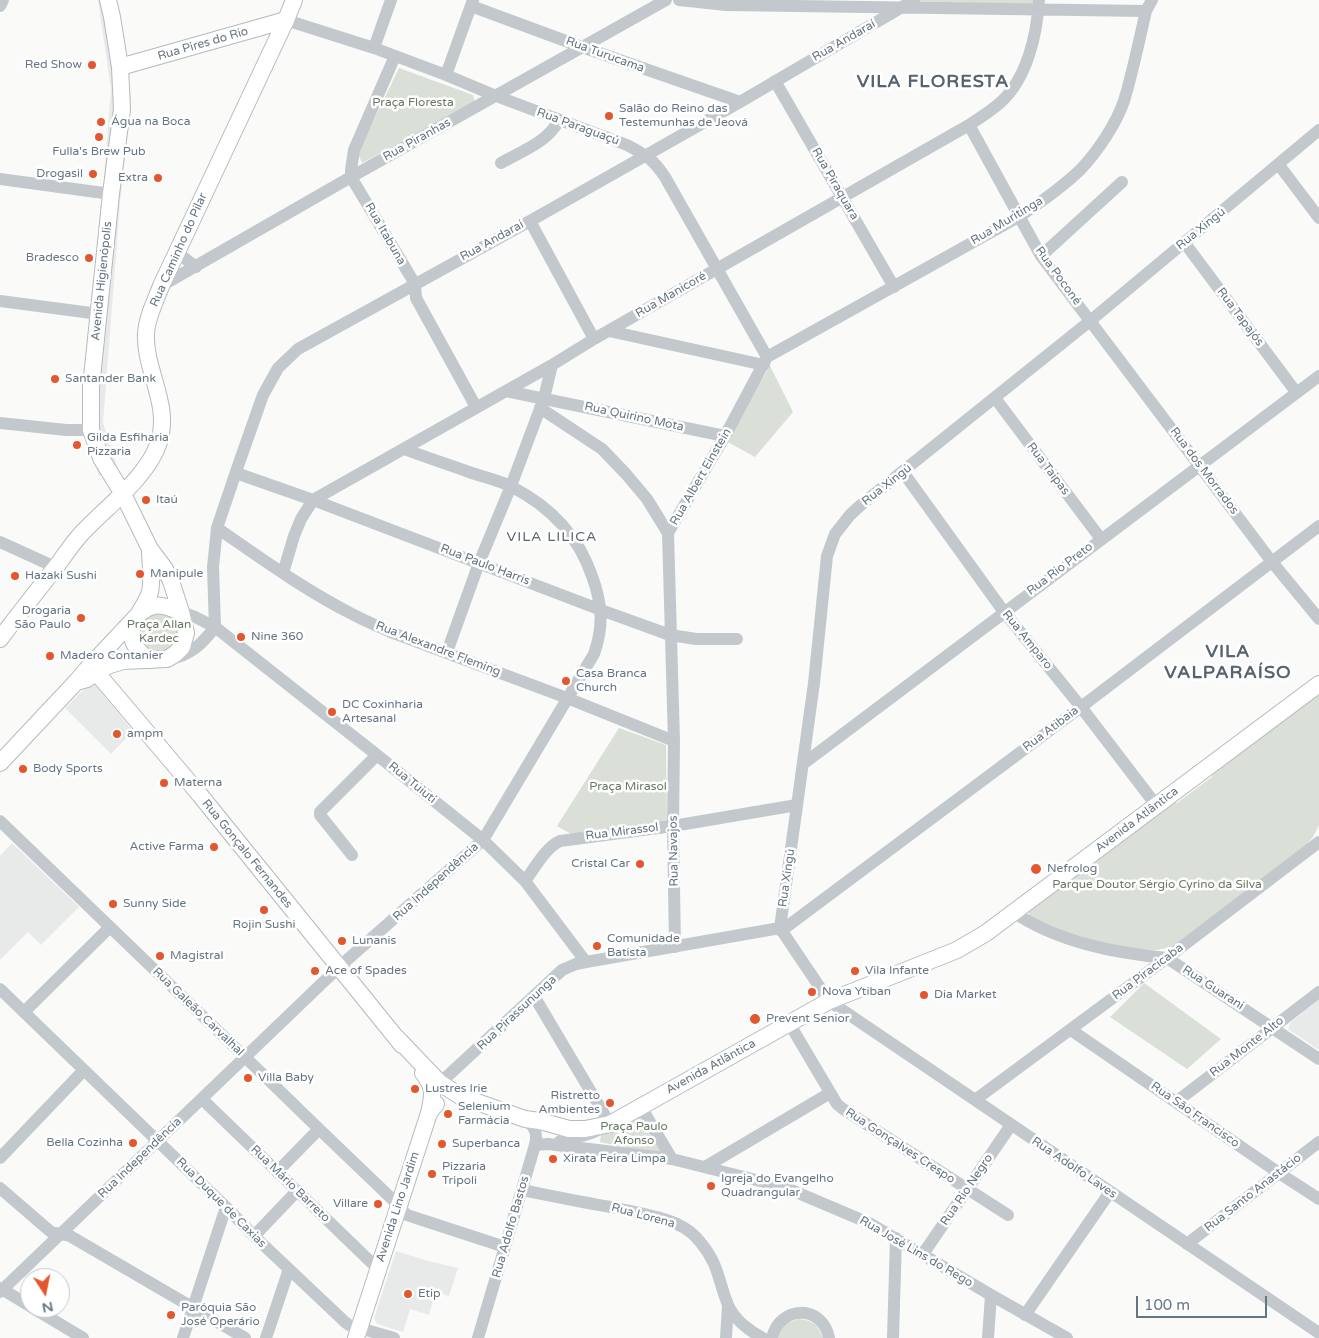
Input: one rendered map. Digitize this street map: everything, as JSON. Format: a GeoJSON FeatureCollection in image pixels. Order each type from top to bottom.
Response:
{"type":"FeatureCollection","features":[{"type":"Feature","properties":{"kind":"main road","name":"Avenida Higienópolis"},"geometry":{"type":"LineString","coordinates":[[108,0],[120,67],[122,109],[111,194],[91,387],[91,430],[101,458],[150,549],[165,569],[188,615]]}},
{"type":"Feature","properties":{"kind":"main road","name":"Rua Caminho do Pilar"},"geometry":{"type":"LineString","coordinates":[[0,639],[82,534],[142,472],[160,441],[161,402],[147,349],[148,319],[161,286],[294,0]]}},
{"type":"Feature","properties":{"kind":"main road","name":"Rua Pires do Rio"},"geometry":{"type":"LineString","coordinates":[[120,67],[286,20]]}},
{"type":"Feature","properties":{"kind":"main road","name":"Avenida Higienópolis"},"geometry":{"type":"LineString","coordinates":[[138,616],[151,588],[150,549]]}},
{"type":"Feature","properties":{"kind":"main road"},"geometry":{"type":"LineString","coordinates":[[0,763],[88,668],[147,608],[158,605],[164,606],[188,615],[185,638],[179,650],[160,659],[123,661],[110,665],[96,672],[87,680],[76,682]]}},
{"type":"Feature","properties":{"kind":"main road"},"geometry":{"type":"LineString","coordinates":[[138,616],[134,621],[132,630],[133,642],[140,653],[160,659]]}},
{"type":"Feature","properties":{"kind":"main road"},"geometry":{"type":"LineString","coordinates":[[96,672],[94,665],[102,654]]}},
{"type":"Feature","properties":{"kind":"main road","name":"Rua Gonçalo Fernandes"},"geometry":{"type":"LineString","coordinates":[[96,672],[200,795],[396,1037],[431,1085],[430,1113]]}},
{"type":"Feature","properties":{"kind":"main road","name":"Avenida Atlântica"},"geometry":{"type":"LineString","coordinates":[[610,1124],[829,1001],[957,950],[986,933],[1319,684]]}},
{"type":"Feature","properties":{"kind":"main road","name":"Rua Gonçalo Fernandes"},"geometry":{"type":"LineString","coordinates":[[396,1037],[440,1083],[460,1096],[525,1119],[574,1130],[610,1124]]}},
{"type":"Feature","properties":{"kind":"main road","name":"Avenida Lino Jardim"},"geometry":{"type":"LineString","coordinates":[[357,1333],[430,1113],[441,1099],[460,1096]]}},
{"type":"Feature","properties":{"kind":"street"},"geometry":{"type":"LineString","coordinates":[[0,6],[3,0]]}},
{"type":"Feature","properties":{"kind":"street"},"geometry":{"type":"LineString","coordinates":[[374,48],[391,0]]}},
{"type":"Feature","properties":{"kind":"street","name":"Rua Piranhas"},"geometry":{"type":"LineString","coordinates":[[161,286],[666,0]]}},
{"type":"Feature","properties":{"kind":"street"},"geometry":{"type":"LineString","coordinates":[[679,0],[726,6],[901,8],[1039,4],[1149,5]]}},
{"type":"Feature","properties":{"kind":"street","name":"Rua Andaraí"},"geometry":{"type":"LineString","coordinates":[[214,627],[214,547],[217,528],[263,395],[278,368],[298,349],[740,102],[914,0]]}},
{"type":"Feature","properties":{"kind":"street"},"geometry":{"type":"LineString","coordinates":[[446,75],[472,3]]}},
{"type":"Feature","properties":{"kind":"street","name":"Rua Turucama"},"geometry":{"type":"LineString","coordinates":[[472,3],[582,47],[740,102]]}},
{"type":"Feature","properties":{"kind":"street","name":"Rua Manicoré"},"geometry":{"type":"LineString","coordinates":[[312,500],[552,365],[594,339],[969,125],[1001,102],[1022,71],[1033,44],[1039,4]]}},
{"type":"Feature","properties":{"kind":"street","name":"Rua Muritinga"},"geometry":{"type":"LineString","coordinates":[[766,361],[1020,216],[1046,198],[1081,169],[1114,123],[1123,102],[1149,5]]}},
{"type":"Feature","properties":{"kind":"street","name":"Rua Paraguaçú"},"geometry":{"type":"LineString","coordinates":[[286,20],[374,48],[628,145],[646,155],[665,177],[766,361]]}},
{"type":"Feature","properties":{"kind":"street"},"geometry":{"type":"LineString","coordinates":[[351,177],[354,150],[395,56]]}},
{"type":"Feature","properties":{"kind":"street","name":"Rua Piraquara"},"geometry":{"type":"LineString","coordinates":[[775,81],[894,287]]}},
{"type":"Feature","properties":{"kind":"street"},"geometry":{"type":"LineString","coordinates":[[501,163],[546,138],[555,129],[559,120]]}},
{"type":"Feature","properties":{"kind":"street","name":"Rua Poconé"},"geometry":{"type":"LineString","coordinates":[[969,125],[1041,256],[1090,321]]}},
{"type":"Feature","properties":{"kind":"street","name":"Rua Xingú"},"geometry":{"type":"LineString","coordinates":[[780,930],[814,683],[827,556],[831,542],[841,525],[862,504],[1090,321],[1319,130]]}},
{"type":"Feature","properties":{"kind":"street"},"geometry":{"type":"LineString","coordinates":[[1279,165],[1319,218]]}},
{"type":"Feature","properties":{"kind":"street","name":"Rua Itabuna"},"geometry":{"type":"LineString","coordinates":[[351,177],[415,284],[416,298],[476,407]]}},
{"type":"Feature","properties":{"kind":"street"},"geometry":{"type":"LineString","coordinates":[[0,179],[111,194]]}},
{"type":"Feature","properties":{"kind":"street"},"geometry":{"type":"LineString","coordinates":[[1041,256],[1122,182]]}},
{"type":"Feature","properties":{"kind":"street"},"geometry":{"type":"LineString","coordinates":[[530,220],[594,339]]}},
{"type":"Feature","properties":{"kind":"street","name":"Rua Tapajós"},"geometry":{"type":"LineString","coordinates":[[1184,242],[1296,392]]}},
{"type":"Feature","properties":{"kind":"street"},"geometry":{"type":"LineString","coordinates":[[177,252],[196,267]]}},
{"type":"Feature","properties":{"kind":"street"},"geometry":{"type":"LineString","coordinates":[[0,301],[99,314]]}},
{"type":"Feature","properties":{"kind":"street","name":"Rua dos Morrados"},"geometry":{"type":"LineString","coordinates":[[1090,321],[1272,562],[1319,619]]}},
{"type":"Feature","properties":{"kind":"street"},"geometry":{"type":"LineString","coordinates":[[609,331],[766,361]]}},
{"type":"Feature","properties":{"kind":"street","name":"Rua Albert Einstein"},"geometry":{"type":"LineString","coordinates":[[670,635],[668,533],[725,436],[766,361]]}},
{"type":"Feature","properties":{"kind":"street"},"geometry":{"type":"LineString","coordinates":[[446,652],[542,403],[552,365]]}},
{"type":"Feature","properties":{"kind":"street","name":"Rua Rio Preto"},"geometry":{"type":"LineString","coordinates":[[803,764],[1319,376]]}},
{"type":"Feature","properties":{"kind":"street","name":"Rua Quirino Mota"},"geometry":{"type":"LineString","coordinates":[[506,391],[542,403],[725,436]]}},
{"type":"Feature","properties":{"kind":"street","name":"Rua Taipas"},"geometry":{"type":"LineString","coordinates":[[994,398],[1101,539]]}},
{"type":"Feature","properties":{"kind":"street"},"geometry":{"type":"LineString","coordinates":[[542,403],[602,449],[647,499],[668,533]]}},
{"type":"Feature","properties":{"kind":"street"},"geometry":{"type":"LineString","coordinates":[[0,423],[66,430],[91,430]]}},
{"type":"Feature","properties":{"kind":"street","name":"Rua Independência"},"geometry":{"type":"LineString","coordinates":[[1,1290],[339,968],[483,840],[594,654],[599,636],[602,610],[598,592],[587,562],[573,536],[563,525],[541,504],[511,486],[404,449]]}},
{"type":"Feature","properties":{"kind":"street","name":"Rua Amparo"},"geometry":{"type":"LineString","coordinates":[[903,472],[1004,612],[1081,706],[1156,805]]}},
{"type":"Feature","properties":{"kind":"street","name":"Rua Paulo Harris"},"geometry":{"type":"LineString","coordinates":[[236,473],[670,635],[696,639],[738,639]]}},
{"type":"Feature","properties":{"kind":"street"},"geometry":{"type":"LineString","coordinates":[[283,573],[294,536],[312,500]]}},
{"type":"Feature","properties":{"kind":"street","name":"Rua Atibaia"},"geometry":{"type":"LineString","coordinates":[[780,930],[1319,526]]}},
{"type":"Feature","properties":{"kind":"street","name":"Rua Alexandre Fleming"},"geometry":{"type":"LineString","coordinates":[[217,528],[283,573],[354,615],[393,633],[674,740]]}},
{"type":"Feature","properties":{"kind":"street"},"geometry":{"type":"LineString","coordinates":[[0,542],[55,567]]}},
{"type":"Feature","properties":{"kind":"street"},"geometry":{"type":"LineString","coordinates":[[188,615],[204,610],[209,604],[213,593]]}},
{"type":"Feature","properties":{"kind":"street","name":"Rua Tuiuti"},"geometry":{"type":"LineString","coordinates":[[188,615],[214,627],[483,840],[525,881],[586,962]]}},
{"type":"Feature","properties":{"kind":"street"},"geometry":{"type":"LineString","coordinates":[[160,659],[184,655],[193,650],[205,640],[214,627]]}},
{"type":"Feature","properties":{"kind":"street","name":"Rua Navajos"},"geometry":{"type":"LineString","coordinates":[[670,635],[674,740],[673,826],[676,947]]}},
{"type":"Feature","properties":{"kind":"street"},"geometry":{"type":"LineString","coordinates":[[352,855],[320,815],[320,812],[377,755]]}},
{"type":"Feature","properties":{"kind":"street","name":"Rua Mirassol"},"geometry":{"type":"LineString","coordinates":[[525,881],[548,850],[560,841],[673,826],[797,805]]}},
{"type":"Feature","properties":{"kind":"street","name":"Rua Galeão Carvalhal"},"geometry":{"type":"LineString","coordinates":[[0,821],[407,1215],[505,1247]]}},
{"type":"Feature","properties":{"kind":"street","name":"Rua Piracicaba"},"geometry":{"type":"LineString","coordinates":[[976,1100],[1072,1030],[1319,842]]}},
{"type":"Feature","properties":{"kind":"street","name":"Rua Guarani"},"geometry":{"type":"LineString","coordinates":[[1012,912],[1045,930],[1086,944],[1167,958],[1319,1060]]}},
{"type":"Feature","properties":{"kind":"street"},"geometry":{"type":"LineString","coordinates":[[24,1012],[110,927]]}},
{"type":"Feature","properties":{"kind":"street"},"geometry":{"type":"LineString","coordinates":[[780,930],[829,1001]]}},
{"type":"Feature","properties":{"kind":"street","name":"Rua Pirassununga"},"geometry":{"type":"LineString","coordinates":[[440,1083],[562,970],[586,962],[780,930]]}},
{"type":"Feature","properties":{"kind":"street","name":"Rua Duque de Caxias"},"geometry":{"type":"LineString","coordinates":[[0,989],[288,1269],[357,1333],[394,1338]]}},
{"type":"Feature","properties":{"kind":"street","name":"Rua Monte Alto"},"geometry":{"type":"LineString","coordinates":[[1176,1102],[1319,992]]}},
{"type":"Feature","properties":{"kind":"street"},"geometry":{"type":"LineString","coordinates":[[534,996],[610,1124]]}},
{"type":"Feature","properties":{"kind":"street","name":"Rua Adolfo Laves"},"geometry":{"type":"LineString","coordinates":[[829,1001],[1319,1333]]}},
{"type":"Feature","properties":{"kind":"street","name":"Rua Gonçalves Crespo"},"geometry":{"type":"LineString","coordinates":[[789,1024],[837,1104],[1008,1215]]}},
{"type":"Feature","properties":{"kind":"street","name":"Rua São Francisco"},"geometry":{"type":"LineString","coordinates":[[1072,1030],[1319,1199]]}},
{"type":"Feature","properties":{"kind":"street"},"geometry":{"type":"LineString","coordinates":[[0,1158],[84,1070]]}},
{"type":"Feature","properties":{"kind":"street"},"geometry":{"type":"LineString","coordinates":[[705,1167],[830,1093]]}},
{"type":"Feature","properties":{"kind":"street","name":"Rua Mário Barreto"},"geometry":{"type":"LineString","coordinates":[[202,1099],[378,1270]]}},
{"type":"Feature","properties":{"kind":"street"},"geometry":{"type":"LineString","coordinates":[[641,1107],[672,1159]]}},
{"type":"Feature","properties":{"kind":"street"},"geometry":{"type":"LineString","coordinates":[[525,1119],[532,1125],[542,1144]]}},
{"type":"Feature","properties":{"kind":"street","name":"Avenida Atlântica"},"geometry":{"type":"LineString","coordinates":[[542,1144],[587,1136],[610,1124]]}},
{"type":"Feature","properties":{"kind":"street","name":"Rua Rio Negro"},"geometry":{"type":"LineString","coordinates":[[923,1254],[1011,1125]]}},
{"type":"Feature","properties":{"kind":"street"},"geometry":{"type":"LineString","coordinates":[[277,1172],[319,1129]]}},
{"type":"Feature","properties":{"kind":"street","name":"Rua Santo Anastácio"},"geometry":{"type":"LineString","coordinates":[[1187,1244],[1319,1142]]}},
{"type":"Feature","properties":{"kind":"street","name":"Rua José Lins do Rego"},"geometry":{"type":"LineString","coordinates":[[542,1144],[672,1159],[784,1187],[869,1223],[1067,1338]]}},
{"type":"Feature","properties":{"kind":"street","name":"Rua Adolfo Bastos"},"geometry":{"type":"LineString","coordinates":[[478,1338],[522,1190],[542,1144]]}},
{"type":"Feature","properties":{"kind":"street"},"geometry":{"type":"LineString","coordinates":[[0,1188],[51,1232],[70,1236],[245,1338]]}},
{"type":"Feature","properties":{"kind":"street","name":"Rua Lorena"},"geometry":{"type":"LineString","coordinates":[[522,1190],[642,1213],[679,1225],[694,1236],[711,1256],[728,1306],[735,1316],[748,1329],[763,1338]]}},
{"type":"Feature","properties":{"kind":"street"},"geometry":{"type":"LineString","coordinates":[[254,1236],[297,1191]]}},
{"type":"Feature","properties":{"kind":"street"},"geometry":{"type":"LineString","coordinates":[[1025,1315],[1110,1192]]}},
{"type":"Feature","properties":{"kind":"street"},"geometry":{"type":"LineString","coordinates":[[183,1338],[226,1207]]}},
{"type":"Feature","properties":{"kind":"street"},"geometry":{"type":"LineString","coordinates":[[893,1338],[896,1238]]}},
{"type":"Feature","properties":{"kind":"street"},"geometry":{"type":"LineString","coordinates":[[266,1338],[288,1269]]}},
{"type":"Feature","properties":{"kind":"street"},"geometry":{"type":"LineString","coordinates":[[1,1290],[20,1300]]}},
{"type":"Feature","properties":{"kind":"street"},"geometry":{"type":"LineString","coordinates":[[988,1338],[991,1295]]}},
{"type":"Feature","properties":{"kind":"street"},"geometry":{"type":"LineString","coordinates":[[726,1338],[728,1306]]}},
{"type":"Feature","properties":{"kind":"street"},"geometry":{"type":"LineString","coordinates":[[772,1338],[776,1327],[783,1319],[799,1313],[811,1314],[820,1320],[827,1330],[829,1338]]}},
{"type":"Feature","properties":{"kind":"street"},"geometry":{"type":"LineString","coordinates":[[50,1318],[83,1338]]}},
{"type":"Feature","properties":{"kind":"shaded area"},"geometry":{"type":"Polygon","coordinates":[[[98,0],[117,0],[131,98],[120,203],[103,423],[118,469],[99,476],[88,445],[101,216],[111,89],[98,0]]]}},
{"type":"Feature","properties":{"kind":"shaded area"},"geometry":{"type":"Polygon","coordinates":[[[93,682],[133,731],[111,754],[65,708],[93,682]]]}},
{"type":"Feature","properties":{"kind":"shaded area"},"geometry":{"type":"Polygon","coordinates":[[[12,843],[79,907],[41,945],[28,932],[0,960],[0,856],[12,843]]]}},
{"type":"Feature","properties":{"kind":"shaded area"},"geometry":{"type":"Polygon","coordinates":[[[1319,1000],[1319,1050],[1288,1029],[1291,1022],[1319,1000]]]}},
{"type":"Feature","properties":{"kind":"shaded area","name":"Etip"},"geometry":{"type":"Polygon","coordinates":[[[396,1251],[458,1268],[449,1296],[434,1292],[429,1315],[410,1309],[403,1332],[377,1324],[374,1318],[396,1251]]]}},
{"type":"Feature","properties":{"kind":"green space"},"geometry":{"type":"Polygon","coordinates":[[[918,0],[1035,0],[1035,5],[911,4],[918,0]]]}},
{"type":"Feature","properties":{"kind":"green space","name":"Praça Floresta"},"geometry":{"type":"Polygon","coordinates":[[[399,68],[473,95],[475,102],[362,163],[358,153],[399,68]]]}},
{"type":"Feature","properties":{"kind":"green space"},"geometry":{"type":"Polygon","coordinates":[[[770,366],[793,412],[755,457],[726,441],[770,366]]]}},
{"type":"Feature","properties":{"kind":"green space","name":"Praça Allan Kardec"},"geometry":{"type":"Polygon","coordinates":[[[155,611],[175,617],[180,640],[168,652],[151,652],[139,641],[139,624],[155,611]]]}},
{"type":"Feature","properties":{"kind":"green space","name":"Parque Doutor Sérgio Cyrino da Silva"},"geometry":{"type":"Polygon","coordinates":[[[1319,691],[1319,825],[1313,837],[1306,845],[1172,947],[1152,951],[1095,942],[1057,930],[1029,916],[1029,909],[1170,802],[1177,803],[1212,777],[1217,767],[1319,691]]]}},
{"type":"Feature","properties":{"kind":"green space","name":"Praça Mirasol"},"geometry":{"type":"Polygon","coordinates":[[[619,728],[666,745],[667,823],[571,834],[557,826],[619,728]]]}},
{"type":"Feature","properties":{"kind":"green space"},"geometry":{"type":"Polygon","coordinates":[[[1144,983],[1221,1039],[1187,1069],[1110,1017],[1144,983]]]}},
{"type":"Feature","properties":{"kind":"green space","name":"Praça Paulo Afonso"},"geometry":{"type":"Polygon","coordinates":[[[640,1115],[662,1150],[657,1154],[600,1142],[601,1135],[640,1115]]]}},
{"type":"Feature","properties":{"kind":"green space"},"geometry":{"type":"Polygon","coordinates":[[[799,1319],[814,1324],[819,1329],[823,1338],[778,1338],[786,1325],[791,1321],[799,1319]]]}},
{"type":"Feature","properties":{"kind":"place","name":"Red Show"},"geometry":{"type":"Point","coordinates":[92,65]}},
{"type":"Feature","properties":{"kind":"place","name":"Salão do Reino das Testemunhas de Jeová"},"geometry":{"type":"Point","coordinates":[609,116]}},
{"type":"Feature","properties":{"kind":"place","name":"Água na Boca"},"geometry":{"type":"Point","coordinates":[101,122]}},
{"type":"Feature","properties":{"kind":"place","name":"Fulla's Brew Pub"},"geometry":{"type":"Point","coordinates":[99,137]}},
{"type":"Feature","properties":{"kind":"place","name":"Drogasil"},"geometry":{"type":"Point","coordinates":[93,174]}},
{"type":"Feature","properties":{"kind":"place","name":"Extra"},"geometry":{"type":"Point","coordinates":[158,178]}},
{"type":"Feature","properties":{"kind":"place","name":"Bradesco"},"geometry":{"type":"Point","coordinates":[89,258]}},
{"type":"Feature","properties":{"kind":"place","name":"Santander Bank"},"geometry":{"type":"Point","coordinates":[55,379]}},
{"type":"Feature","properties":{"kind":"place","name":"Gilda Esfiharia Pizzaria"},"geometry":{"type":"Point","coordinates":[77,445]}},
{"type":"Feature","properties":{"kind":"place","name":"Itaú"},"geometry":{"type":"Point","coordinates":[146,500]}},
{"type":"Feature","properties":{"kind":"place","name":"Manipule"},"geometry":{"type":"Point","coordinates":[140,574]}},
{"type":"Feature","properties":{"kind":"place","name":"Hazaki Sushi"},"geometry":{"type":"Point","coordinates":[15,576]}},
{"type":"Feature","properties":{"kind":"place","name":"Drogaria São Paulo"},"geometry":{"type":"Point","coordinates":[81,618]}},
{"type":"Feature","properties":{"kind":"place","name":"Nine 360"},"geometry":{"type":"Point","coordinates":[241,637]}},
{"type":"Feature","properties":{"kind":"place","name":"Madero Contanier"},"geometry":{"type":"Point","coordinates":[50,656]}},
{"type":"Feature","properties":{"kind":"place","name":"Casa Branca Church"},"geometry":{"type":"Point","coordinates":[566,681]}},
{"type":"Feature","properties":{"kind":"place","name":"DC Coxinharia Artesanal"},"geometry":{"type":"Point","coordinates":[332,712]}},
{"type":"Feature","properties":{"kind":"place","name":"ampm"},"geometry":{"type":"Point","coordinates":[117,734]}},
{"type":"Feature","properties":{"kind":"place","name":"Body Sports"},"geometry":{"type":"Point","coordinates":[23,769]}},
{"type":"Feature","properties":{"kind":"place","name":"Materna"},"geometry":{"type":"Point","coordinates":[164,783]}},
{"type":"Feature","properties":{"kind":"place","name":"Active Farma"},"geometry":{"type":"Point","coordinates":[214,847]}},
{"type":"Feature","properties":{"kind":"place","name":"Cristal Car"},"geometry":{"type":"Point","coordinates":[640,864]}},
{"type":"Feature","properties":{"kind":"place","name":"Nefrolog"},"geometry":{"type":"Point","coordinates":[1036,869]}},
{"type":"Feature","properties":{"kind":"place","name":"Sunny Side"},"geometry":{"type":"Point","coordinates":[113,904]}},
{"type":"Feature","properties":{"kind":"place","name":"Rojin Sushi"},"geometry":{"type":"Point","coordinates":[264,910]}},
{"type":"Feature","properties":{"kind":"place","name":"Lunanis"},"geometry":{"type":"Point","coordinates":[342,941]}},
{"type":"Feature","properties":{"kind":"place","name":"Comunidade Batista"},"geometry":{"type":"Point","coordinates":[597,946]}},
{"type":"Feature","properties":{"kind":"place","name":"Magistral"},"geometry":{"type":"Point","coordinates":[160,956]}},
{"type":"Feature","properties":{"kind":"place","name":"Ace of Spades"},"geometry":{"type":"Point","coordinates":[315,971]}},
{"type":"Feature","properties":{"kind":"place","name":"Vila Infante"},"geometry":{"type":"Point","coordinates":[855,971]}},
{"type":"Feature","properties":{"kind":"place","name":"Nova Ytiban"},"geometry":{"type":"Point","coordinates":[812,992]}},
{"type":"Feature","properties":{"kind":"place","name":"Dia Market"},"geometry":{"type":"Point","coordinates":[924,995]}},
{"type":"Feature","properties":{"kind":"place","name":"Prevent Senior"},"geometry":{"type":"Point","coordinates":[755,1019]}},
{"type":"Feature","properties":{"kind":"place","name":"Villa Baby"},"geometry":{"type":"Point","coordinates":[248,1078]}},
{"type":"Feature","properties":{"kind":"place","name":"Lustres Irie"},"geometry":{"type":"Point","coordinates":[415,1089]}},
{"type":"Feature","properties":{"kind":"place","name":"Ristretto Ambientes"},"geometry":{"type":"Point","coordinates":[610,1103]}},
{"type":"Feature","properties":{"kind":"place","name":"Selenium Farmácia"},"geometry":{"type":"Point","coordinates":[448,1114]}},
{"type":"Feature","properties":{"kind":"place","name":"Bella Cozinha"},"geometry":{"type":"Point","coordinates":[133,1143]}},
{"type":"Feature","properties":{"kind":"place","name":"Superbanca"},"geometry":{"type":"Point","coordinates":[442,1144]}},
{"type":"Feature","properties":{"kind":"place","name":"Xirata Feira Limpa"},"geometry":{"type":"Point","coordinates":[553,1159]}},
{"type":"Feature","properties":{"kind":"place","name":"Pizzaria Tripoli"},"geometry":{"type":"Point","coordinates":[432,1174]}},
{"type":"Feature","properties":{"kind":"place","name":"Igreja do Evangelho Quadrangular"},"geometry":{"type":"Point","coordinates":[711,1186]}},
{"type":"Feature","properties":{"kind":"place","name":"Villare"},"geometry":{"type":"Point","coordinates":[378,1204]}},
{"type":"Feature","properties":{"kind":"place","name":"Etip"},"geometry":{"type":"Point","coordinates":[408,1294]}},
{"type":"Feature","properties":{"kind":"place","name":"Paróquia São José Operário"},"geometry":{"type":"Point","coordinates":[171,1315]}},
{"type":"Feature","properties":{"kind":"district","name":"VILA FLORESTA"},"geometry":{"type":"Point","coordinates":[933,82]}},
{"type":"Feature","properties":{"kind":"district","name":"VILA LILICA"},"geometry":{"type":"Point","coordinates":[552,537]}},
{"type":"Feature","properties":{"kind":"district","name":"VILA VALPARAÍSO"},"geometry":{"type":"Point","coordinates":[1228,662]}}]}
